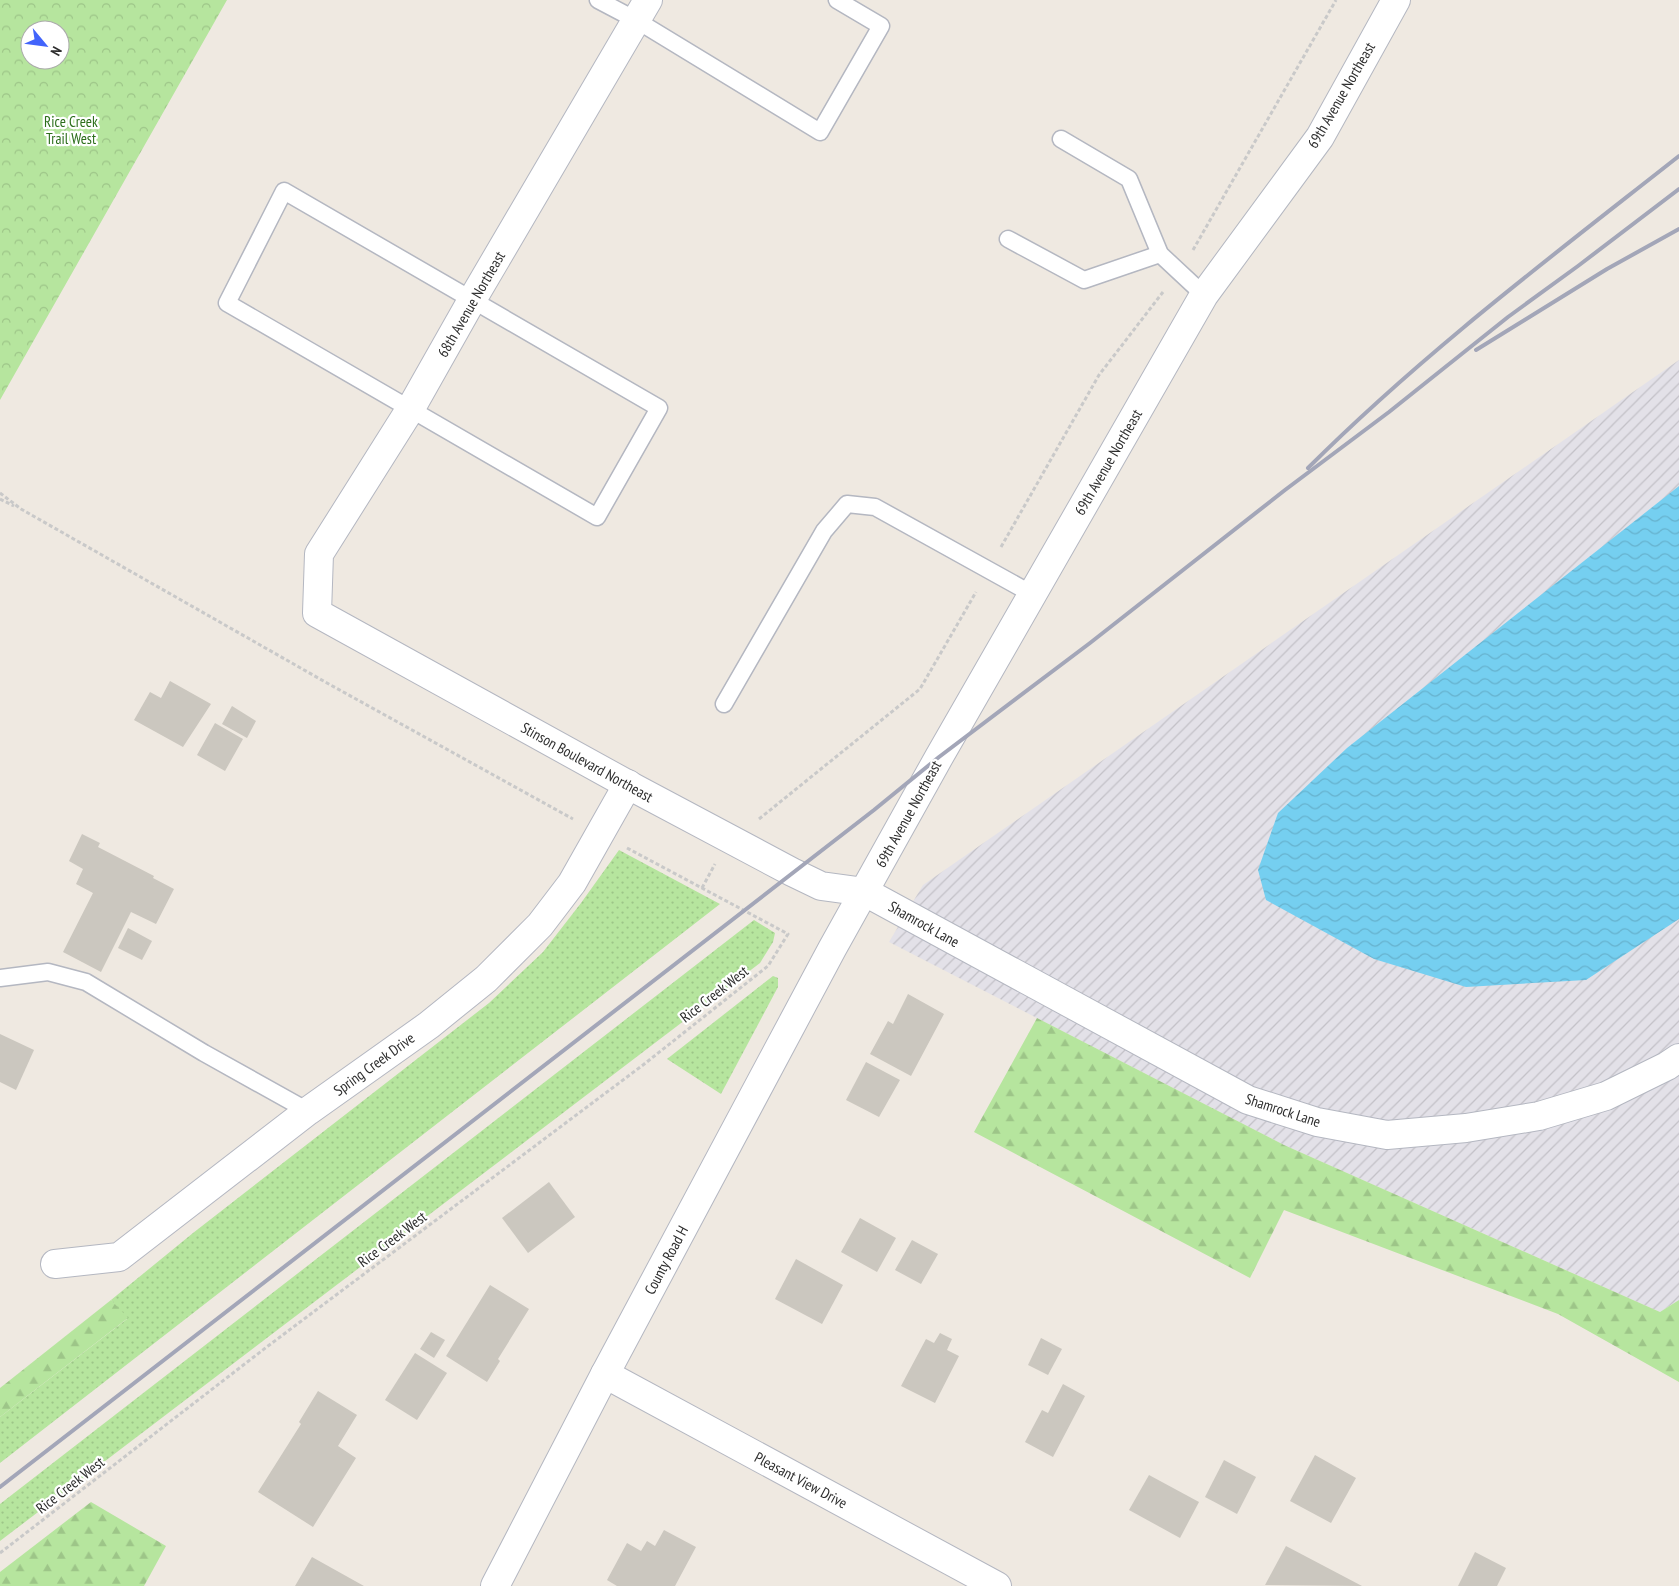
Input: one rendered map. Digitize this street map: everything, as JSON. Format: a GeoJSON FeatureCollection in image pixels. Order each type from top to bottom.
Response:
{"type":"FeatureCollection","features":[{"type":"Feature","properties":{"kind":"street","name":"69th Avenue Northeast"},"geometry":{"type":"LineString","coordinates":[[839,936],[939,757],[1204,295],[1320,137],[1396,0]]}},
{"type":"Feature","properties":{"kind":"street","name":"68th Avenue Northeast"},"geometry":{"type":"LineString","coordinates":[[317,613],[319,554],[411,408],[642,10]]}},
{"type":"Feature","properties":{"kind":"street","name":"Stinson Boulevard Northeast"},"geometry":{"type":"LineString","coordinates":[[317,613],[628,784],[821,886],[865,892]]}},
{"type":"Feature","properties":{"kind":"street","name":"Spring Creek Drive"},"geometry":{"type":"LineString","coordinates":[[55,1264],[119,1257],[308,1111],[429,1025],[486,979],[540,925],[572,883],[628,784]]}},
{"type":"Feature","properties":{"kind":"street","name":"Shamrock Lane"},"geometry":{"type":"LineString","coordinates":[[865,892],[1248,1100],[1316,1122],[1387,1134],[1466,1128],[1539,1116],[1606,1096],[1667,1066],[1679,1058]]}},
{"type":"Feature","properties":{"kind":"street","name":"County Road H"},"geometry":{"type":"LineString","coordinates":[[495,1586],[605,1374],[839,936]]}},
{"type":"Feature","properties":{"kind":"street","name":"Pleasant View Drive"},"geometry":{"type":"LineString","coordinates":[[605,1374],[996,1586]]}},
{"type":"Feature","properties":{"kind":"lane"},"geometry":{"type":"LineString","coordinates":[[598,0],[642,10],[820,132],[882,26],[837,0]]}},
{"type":"Feature","properties":{"kind":"lane"},"geometry":{"type":"LineString","coordinates":[[1061,138],[1129,179],[1160,254],[1204,295]]}},
{"type":"Feature","properties":{"kind":"lane"},"geometry":{"type":"LineString","coordinates":[[284,191],[659,408],[597,517],[411,408],[227,303],[284,191]]}},
{"type":"Feature","properties":{"kind":"lane"},"geometry":{"type":"LineString","coordinates":[[1008,238],[1084,280],[1160,254]]}},
{"type":"Feature","properties":{"kind":"lane"},"geometry":{"type":"LineString","coordinates":[[724,704],[824,531],[847,504],[875,506],[1032,594]]}},
{"type":"Feature","properties":{"kind":"lane"},"geometry":{"type":"LineString","coordinates":[[0,978],[48,972],[86,982],[204,1053],[308,1111]]}},
{"type":"Feature","properties":{"kind":"path"},"geometry":{"type":"LineString","coordinates":[[0,493],[21,509]]}},
{"type":"Feature","properties":{"kind":"path"},"geometry":{"type":"LineString","coordinates":[[0,499],[21,509],[318,678],[573,819]]}},
{"type":"Feature","properties":{"kind":"path"},"geometry":{"type":"LineString","coordinates":[[755,822],[920,689],[977,590]]}},
{"type":"Feature","properties":{"kind":"path"},"geometry":{"type":"LineString","coordinates":[[623,846],[702,888],[717,862]]}},
{"type":"Feature","properties":{"kind":"path","name":"Rice Creek West"},"geometry":{"type":"LineString","coordinates":[[0,1552],[268,1346],[643,1065],[768,966],[788,934],[702,888]]}},
{"type":"Feature","properties":{"kind":"shaded area"},"geometry":{"type":"Polygon","coordinates":[[[1679,360],[1679,1300],[1660,1312],[1284,1145],[889,942],[923,885],[1679,360]]]}},
{"type":"Feature","properties":{"kind":"green space","name":"Rice Creek Trail West"},"geometry":{"type":"Polygon","coordinates":[[[0,0],[227,0],[0,400],[0,0]]]}},
{"type":"Feature","properties":{"kind":"green space"},"geometry":{"type":"Polygon","coordinates":[[[619,850],[720,904],[0,1463],[0,1417],[127,1319],[111,1300],[193,1233],[489,1003],[543,952],[619,850]]]}},
{"type":"Feature","properties":{"kind":"green space"},"geometry":{"type":"Polygon","coordinates":[[[754,920],[775,933],[773,942],[760,963],[0,1541],[0,1504],[754,920]]]}},
{"type":"Feature","properties":{"kind":"green space"},"geometry":{"type":"Polygon","coordinates":[[[773,976],[778,978],[778,987],[721,1094],[667,1059],[773,976]]]}},
{"type":"Feature","properties":{"kind":"green space"},"geometry":{"type":"Polygon","coordinates":[[[1037,1018],[1284,1145],[1660,1312],[1679,1300],[1679,1382],[1558,1314],[1284,1210],[1250,1278],[974,1132],[1037,1018]]]}},
{"type":"Feature","properties":{"kind":"green space"},"geometry":{"type":"Polygon","coordinates":[[[111,1300],[128,1318],[0,1417],[0,1388],[111,1300]]]}},
{"type":"Feature","properties":{"kind":"green space"},"geometry":{"type":"Polygon","coordinates":[[[91,1502],[166,1546],[144,1586],[0,1586],[0,1572],[91,1502]]]}},
{"type":"Feature","properties":{"kind":"water"},"geometry":{"type":"Polygon","coordinates":[[[1679,486],[1679,919],[1586,980],[1466,987],[1374,959],[1266,900],[1258,870],[1278,813],[1347,748],[1679,486]]]}},
{"type":"Feature","properties":{"kind":"building"},"geometry":{"type":"Polygon","coordinates":[[[170,681],[211,704],[183,747],[134,720],[150,692],[161,698],[170,681]]]}},
{"type":"Feature","properties":{"kind":"building"},"geometry":{"type":"Polygon","coordinates":[[[232,706],[256,721],[247,738],[222,724],[232,706]]]}},
{"type":"Feature","properties":{"kind":"building"},"geometry":{"type":"Polygon","coordinates":[[[215,723],[243,739],[225,771],[197,755],[215,723]]]}},
{"type":"Feature","properties":{"kind":"building"},"geometry":{"type":"Polygon","coordinates":[[[82,834],[100,843],[98,847],[154,876],[153,878],[174,889],[156,924],[131,912],[101,972],[63,952],[93,893],[76,884],[83,869],[69,861],[82,834]]]}},
{"type":"Feature","properties":{"kind":"building"},"geometry":{"type":"Polygon","coordinates":[[[128,928],[152,941],[142,960],[118,948],[128,928]]]}},
{"type":"Feature","properties":{"kind":"building"},"geometry":{"type":"Polygon","coordinates":[[[908,994],[944,1014],[911,1076],[870,1054],[888,1021],[893,1024],[908,994]]]}},
{"type":"Feature","properties":{"kind":"building"},"geometry":{"type":"Polygon","coordinates":[[[0,1034],[34,1050],[16,1090],[0,1082],[0,1034]]]}},
{"type":"Feature","properties":{"kind":"building"},"geometry":{"type":"Polygon","coordinates":[[[866,1062],[900,1080],[879,1117],[846,1100],[866,1062]]]}},
{"type":"Feature","properties":{"kind":"building"},"geometry":{"type":"Polygon","coordinates":[[[549,1182],[575,1217],[528,1253],[502,1218],[549,1182]]]}},
{"type":"Feature","properties":{"kind":"building"},"geometry":{"type":"Polygon","coordinates":[[[860,1218],[896,1238],[877,1272],[841,1252],[860,1218]]]}},
{"type":"Feature","properties":{"kind":"building"},"geometry":{"type":"Polygon","coordinates":[[[912,1240],[938,1254],[921,1284],[895,1270],[912,1240]]]}},
{"type":"Feature","properties":{"kind":"building"},"geometry":{"type":"Polygon","coordinates":[[[796,1259],[843,1285],[822,1324],[775,1299],[796,1259]]]}},
{"type":"Feature","properties":{"kind":"building"},"geometry":{"type":"Polygon","coordinates":[[[490,1285],[529,1309],[498,1359],[500,1361],[487,1382],[446,1356],[490,1285]]]}},
{"type":"Feature","properties":{"kind":"building"},"geometry":{"type":"Polygon","coordinates":[[[431,1332],[445,1340],[434,1358],[420,1349],[431,1332]]]}},
{"type":"Feature","properties":{"kind":"building"},"geometry":{"type":"Polygon","coordinates":[[[940,1333],[952,1339],[947,1350],[959,1356],[935,1403],[901,1386],[926,1339],[934,1343],[940,1333]]]}},
{"type":"Feature","properties":{"kind":"building"},"geometry":{"type":"Polygon","coordinates":[[[1041,1338],[1062,1349],[1048,1375],[1028,1365],[1041,1338]]]}},
{"type":"Feature","properties":{"kind":"building"},"geometry":{"type":"Polygon","coordinates":[[[415,1353],[447,1373],[417,1420],[385,1400],[415,1353]]]}},
{"type":"Feature","properties":{"kind":"building"},"geometry":{"type":"Polygon","coordinates":[[[1063,1384],[1085,1396],[1053,1457],[1025,1442],[1042,1410],[1048,1413],[1063,1384]]]}},
{"type":"Feature","properties":{"kind":"building"},"geometry":{"type":"Polygon","coordinates":[[[318,1391],[357,1415],[338,1446],[356,1458],[313,1527],[258,1492],[301,1424],[299,1422],[318,1391]]]}},
{"type":"Feature","properties":{"kind":"building"},"geometry":{"type":"Polygon","coordinates":[[[1315,1455],[1356,1478],[1331,1523],[1290,1501],[1315,1455]]]}},
{"type":"Feature","properties":{"kind":"building"},"geometry":{"type":"Polygon","coordinates":[[[1224,1460],[1256,1477],[1237,1514],[1205,1497],[1224,1460]]]}},
{"type":"Feature","properties":{"kind":"building"},"geometry":{"type":"Polygon","coordinates":[[[1149,1475],[1199,1502],[1180,1538],[1129,1510],[1149,1475]]]}},
{"type":"Feature","properties":{"kind":"building"},"geometry":{"type":"Polygon","coordinates":[[[664,1530],[696,1547],[675,1586],[617,1586],[607,1580],[627,1543],[641,1551],[647,1541],[655,1546],[664,1530]]]}},
{"type":"Feature","properties":{"kind":"building"},"geometry":{"type":"Polygon","coordinates":[[[1286,1546],[1362,1586],[1265,1585],[1286,1546]]]}},
{"type":"Feature","properties":{"kind":"building"},"geometry":{"type":"Polygon","coordinates":[[[1475,1552],[1506,1568],[1497,1586],[1458,1586],[1475,1552]]]}},
{"type":"Feature","properties":{"kind":"building"},"geometry":{"type":"Polygon","coordinates":[[[312,1557],[355,1581],[364,1586],[295,1586],[312,1557]]]}},
{"type":"Feature","properties":{"kind":"railway"},"geometry":{"type":"LineString","coordinates":[[1308,468],[1396,385],[1442,346],[1679,156]]}},
{"type":"Feature","properties":{"kind":"railway"},"geometry":{"type":"LineString","coordinates":[[0,1487],[874,810],[939,757],[1389,412],[1508,317],[1679,189]]}},
{"type":"Feature","properties":{"kind":"railway"},"geometry":{"type":"LineString","coordinates":[[1476,350],[1607,269],[1679,229]]}}]}
